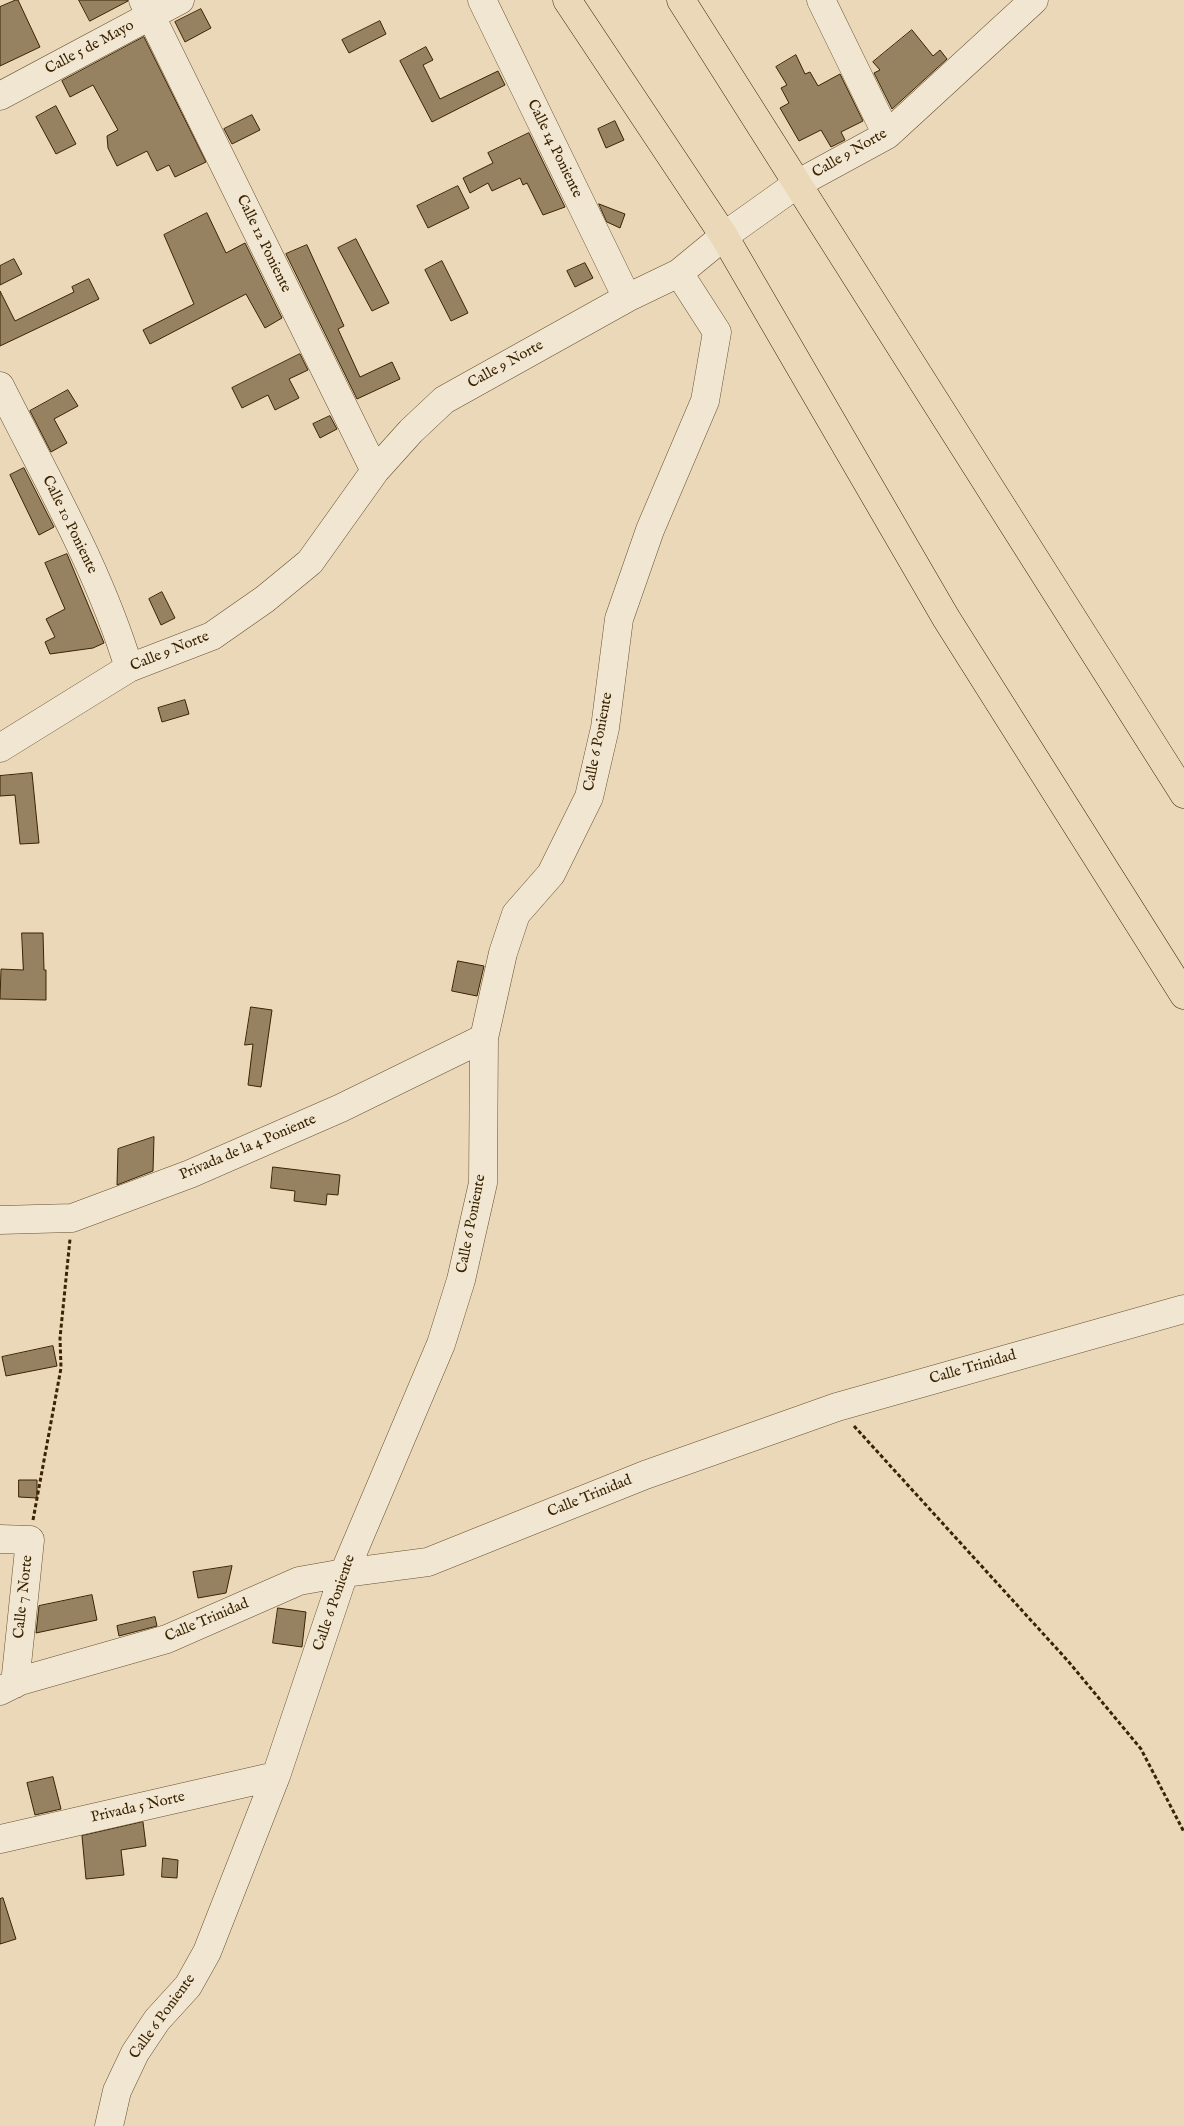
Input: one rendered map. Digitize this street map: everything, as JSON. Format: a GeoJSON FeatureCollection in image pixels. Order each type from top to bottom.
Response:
{"type":"FeatureCollection","features":[{"type":"Feature","properties":{"kind":"highway"},"geometry":{"type":"LineString","coordinates":[[567,0],[724,236],[946,618],[1184,995]]}},
{"type":"Feature","properties":{"kind":"highway"},"geometry":{"type":"LineString","coordinates":[[681,0],[1184,794]]}},
{"type":"Feature","properties":{"kind":"street","name":"Calle 5 de Mayo"},"geometry":{"type":"LineString","coordinates":[[0,96],[147,8],[180,0]]}},
{"type":"Feature","properties":{"kind":"street","name":"Calle 14 Poniente"},"geometry":{"type":"LineString","coordinates":[[482,0],[627,298]]}},
{"type":"Feature","properties":{"kind":"street"},"geometry":{"type":"LineString","coordinates":[[821,0],[887,135]]}},
{"type":"Feature","properties":{"kind":"street","name":"Calle 9 Norte"},"geometry":{"type":"LineString","coordinates":[[0,748],[129,668],[212,636],[265,599],[310,562],[376,471],[411,431],[444,400],[627,298],[679,273],[724,236],[797,184],[887,135],[1034,0]]}},
{"type":"Feature","properties":{"kind":"street","name":"Calle 12 Poniente"},"geometry":{"type":"LineString","coordinates":[[147,8],[376,471]]}},
{"type":"Feature","properties":{"kind":"street","name":"Calle 6 Poniente"},"geometry":{"type":"LineString","coordinates":[[109,2126],[117,2091],[135,2052],[157,2020],[188,1986],[207,1952],[276,1776],[344,1573],[441,1344],[462,1280],[483,1183],[484,1038],[503,954],[516,914],[551,874],[589,797],[605,728],[619,619],[650,530],[705,400],[717,332],[679,273]]}},
{"type":"Feature","properties":{"kind":"street","name":"Calle 10 Poniente"},"geometry":{"type":"LineString","coordinates":[[0,386],[87,558],[117,628],[129,668]]}},
{"type":"Feature","properties":{"kind":"street","name":"Privada de la 4 Poniente"},"geometry":{"type":"LineString","coordinates":[[0,1220],[72,1218],[190,1174],[341,1108],[484,1038]]}},
{"type":"Feature","properties":{"kind":"street","name":"Calle Trinidad"},"geometry":{"type":"LineString","coordinates":[[7,1687],[167,1639],[300,1581],[428,1562],[645,1475],[837,1407],[1184,1309]]}},
{"type":"Feature","properties":{"kind":"street","name":"Calle 7 Norte"},"geometry":{"type":"LineString","coordinates":[[0,1539],[30,1540],[7,1687]]}},
{"type":"Feature","properties":{"kind":"street","name":"Privada 5 Norte"},"geometry":{"type":"LineString","coordinates":[[0,1839],[276,1776]]}},
{"type":"Feature","properties":{"kind":"path"},"geometry":{"type":"LineString","coordinates":[[30,1540],[61,1368],[60,1338],[72,1218]]}},
{"type":"Feature","properties":{"kind":"path"},"geometry":{"type":"LineString","coordinates":[[837,1407],[1068,1661],[1123,1727],[1141,1750],[1184,1832]]}},
{"type":"Feature","properties":{"kind":"building"},"geometry":{"type":"Polygon","coordinates":[[[18,0],[40,47],[0,66],[0,7],[18,0]]]}},
{"type":"Feature","properties":{"kind":"building"},"geometry":{"type":"Polygon","coordinates":[[[79,0],[128,0],[128,1],[90,21],[79,0]]]}},
{"type":"Feature","properties":{"kind":"building"},"geometry":{"type":"Polygon","coordinates":[[[201,9],[211,28],[185,42],[175,22],[201,9]]]}},
{"type":"Feature","properties":{"kind":"building"},"geometry":{"type":"Polygon","coordinates":[[[380,21],[386,34],[349,53],[342,40],[380,21]]]}},
{"type":"Feature","properties":{"kind":"building"},"geometry":{"type":"Polygon","coordinates":[[[912,30],[933,56],[940,50],[947,59],[892,109],[874,73],[880,70],[873,62],[912,30]]]}},
{"type":"Feature","properties":{"kind":"building"},"geometry":{"type":"Polygon","coordinates":[[[144,37],[206,162],[175,177],[169,165],[157,171],[147,151],[117,166],[108,148],[107,136],[118,130],[93,85],[70,97],[62,81],[144,37]]]}},
{"type":"Feature","properties":{"kind":"building"},"geometry":{"type":"Polygon","coordinates":[[[426,47],[433,60],[423,65],[440,99],[498,71],[505,85],[432,122],[400,61],[426,47]]]}},
{"type":"Feature","properties":{"kind":"building"},"geometry":{"type":"Polygon","coordinates":[[[796,55],[805,74],[810,72],[818,86],[840,74],[863,121],[841,132],[845,140],[831,147],[821,130],[799,141],[780,108],[789,103],[781,88],[787,85],[776,67],[796,55]]]}},
{"type":"Feature","properties":{"kind":"building"},"geometry":{"type":"Polygon","coordinates":[[[56,106],[76,144],[56,154],[36,117],[56,106]]]}},
{"type":"Feature","properties":{"kind":"building"},"geometry":{"type":"Polygon","coordinates":[[[252,115],[260,130],[232,144],[224,129],[252,115]]]}},
{"type":"Feature","properties":{"kind":"building"},"geometry":{"type":"Polygon","coordinates":[[[615,121],[624,140],[606,148],[598,129],[615,121]]]}},
{"type":"Feature","properties":{"kind":"building"},"geometry":{"type":"Polygon","coordinates":[[[529,133],[565,207],[543,215],[527,183],[523,185],[520,178],[492,191],[488,183],[470,193],[463,178],[493,163],[488,153],[529,133]]]}},
{"type":"Feature","properties":{"kind":"building"},"geometry":{"type":"Polygon","coordinates":[[[458,186],[469,208],[428,228],[417,206],[458,186]]]}},
{"type":"Feature","properties":{"kind":"building"},"geometry":{"type":"Polygon","coordinates":[[[599,204],[625,214],[620,228],[607,222],[599,204]]]}},
{"type":"Feature","properties":{"kind":"building"},"geometry":{"type":"Polygon","coordinates":[[[207,213],[226,253],[245,243],[282,318],[265,328],[246,294],[150,344],[143,330],[194,304],[164,235],[207,213]]]}},
{"type":"Feature","properties":{"kind":"building"},"geometry":{"type":"Polygon","coordinates":[[[356,239],[389,303],[372,311],[338,248],[356,239]]]}},
{"type":"Feature","properties":{"kind":"building"},"geometry":{"type":"Polygon","coordinates":[[[307,245],[344,326],[338,329],[360,377],[392,362],[400,379],[357,399],[286,254],[307,245]]]}},
{"type":"Feature","properties":{"kind":"building"},"geometry":{"type":"Polygon","coordinates":[[[14,259],[22,274],[0,285],[0,266],[14,259]]]}},
{"type":"Feature","properties":{"kind":"building"},"geometry":{"type":"Polygon","coordinates":[[[442,261],[468,313],[451,321],[425,270],[442,261]]]}},
{"type":"Feature","properties":{"kind":"building"},"geometry":{"type":"Polygon","coordinates":[[[585,263],[593,278],[575,287],[567,271],[585,263]]]}},
{"type":"Feature","properties":{"kind":"building"},"geometry":{"type":"Polygon","coordinates":[[[89,279],[99,299],[0,346],[0,291],[15,321],[74,292],[72,287],[89,279]]]}},
{"type":"Feature","properties":{"kind":"building"},"geometry":{"type":"Polygon","coordinates":[[[300,354],[308,370],[289,379],[299,398],[275,410],[268,395],[242,408],[232,388],[300,354]]]}},
{"type":"Feature","properties":{"kind":"building"},"geometry":{"type":"Polygon","coordinates":[[[68,390],[78,406],[54,419],[67,443],[51,452],[30,411],[68,390]]]}},
{"type":"Feature","properties":{"kind":"building"},"geometry":{"type":"Polygon","coordinates":[[[330,416],[337,429],[320,438],[313,424],[330,416]]]}},
{"type":"Feature","properties":{"kind":"building"},"geometry":{"type":"Polygon","coordinates":[[[24,468],[54,527],[39,535],[10,475],[24,468]]]}},
{"type":"Feature","properties":{"kind":"building"},"geometry":{"type":"Polygon","coordinates":[[[67,554],[104,643],[93,648],[50,654],[45,642],[55,637],[46,619],[65,609],[45,563],[67,554]]]}},
{"type":"Feature","properties":{"kind":"building"},"geometry":{"type":"Polygon","coordinates":[[[162,592],[175,618],[161,625],[149,599],[162,592]]]}},
{"type":"Feature","properties":{"kind":"building"},"geometry":{"type":"Polygon","coordinates":[[[185,700],[189,714],[162,722],[158,708],[185,700]]]}},
{"type":"Feature","properties":{"kind":"building"},"geometry":{"type":"Polygon","coordinates":[[[32,773],[39,843],[20,844],[15,795],[0,796],[0,776],[32,773]]]}},
{"type":"Feature","properties":{"kind":"building"},"geometry":{"type":"Polygon","coordinates":[[[22,933],[43,933],[46,1000],[0,999],[1,969],[23,970],[22,933]]]}},
{"type":"Feature","properties":{"kind":"building"},"geometry":{"type":"Polygon","coordinates":[[[458,961],[484,966],[477,996],[452,991],[458,961]]]}},
{"type":"Feature","properties":{"kind":"building"},"geometry":{"type":"Polygon","coordinates":[[[251,1007],[272,1010],[261,1087],[248,1085],[253,1044],[245,1045],[251,1007]]]}},
{"type":"Feature","properties":{"kind":"building"},"geometry":{"type":"Polygon","coordinates":[[[154,1137],[153,1171],[117,1185],[118,1149],[154,1137]]]}},
{"type":"Feature","properties":{"kind":"building"},"geometry":{"type":"Polygon","coordinates":[[[273,1167],[340,1175],[338,1195],[327,1194],[326,1205],[294,1201],[295,1191],[271,1188],[273,1167]]]}},
{"type":"Feature","properties":{"kind":"building"},"geometry":{"type":"Polygon","coordinates":[[[53,1346],[57,1366],[6,1376],[2,1357],[53,1346]]]}},
{"type":"Feature","properties":{"kind":"building"},"geometry":{"type":"Polygon","coordinates":[[[19,1480],[37,1480],[37,1498],[19,1497],[19,1480]]]}},
{"type":"Feature","properties":{"kind":"building"},"geometry":{"type":"Polygon","coordinates":[[[232,1566],[226,1593],[198,1598],[193,1572],[232,1566]]]}},
{"type":"Feature","properties":{"kind":"building"},"geometry":{"type":"Polygon","coordinates":[[[92,1595],[97,1620],[36,1633],[39,1606],[92,1595]]]}},
{"type":"Feature","properties":{"kind":"building"},"geometry":{"type":"Polygon","coordinates":[[[278,1608],[306,1612],[302,1647],[273,1643],[278,1608]]]}},
{"type":"Feature","properties":{"kind":"building"},"geometry":{"type":"Polygon","coordinates":[[[155,1617],[157,1626],[119,1636],[117,1626],[155,1617]]]}},
{"type":"Feature","properties":{"kind":"building"},"geometry":{"type":"Polygon","coordinates":[[[53,1777],[61,1809],[35,1815],[27,1783],[53,1777]]]}},
{"type":"Feature","properties":{"kind":"building"},"geometry":{"type":"Polygon","coordinates":[[[143,1822],[146,1846],[121,1850],[124,1875],[86,1879],[82,1836],[143,1822]]]}},
{"type":"Feature","properties":{"kind":"building"},"geometry":{"type":"Polygon","coordinates":[[[163,1858],[178,1860],[177,1878],[162,1877],[163,1858]]]}},
{"type":"Feature","properties":{"kind":"building"},"geometry":{"type":"Polygon","coordinates":[[[3,1898],[16,1939],[0,1944],[0,1899],[3,1898]]]}}]}
